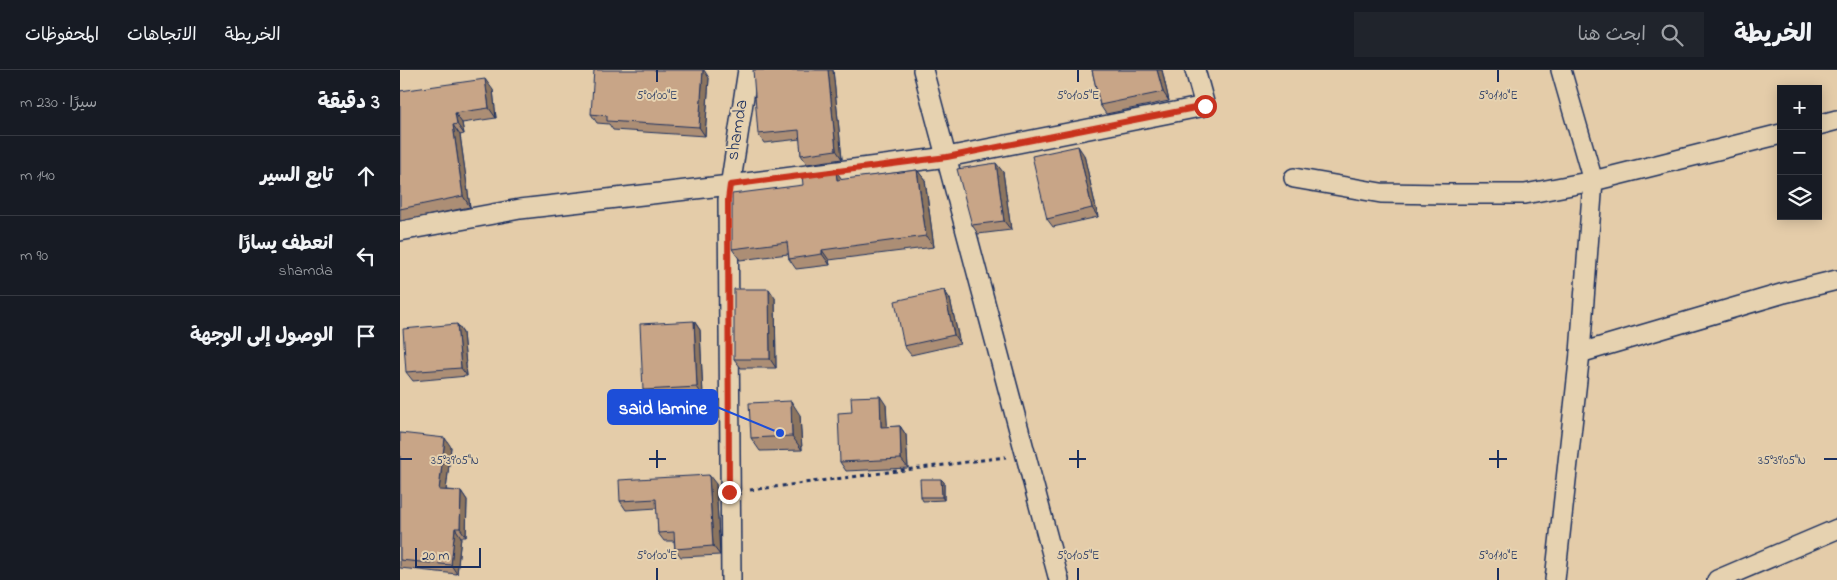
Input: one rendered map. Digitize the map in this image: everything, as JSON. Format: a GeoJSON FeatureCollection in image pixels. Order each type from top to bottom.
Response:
{"type":"FeatureCollection","features":[{"type":"Feature","properties":{"kind":"street","name":"shamda"},"geometry":{"type":"LineString","coordinates":[[731,580],[728,200],[748,70]]}},
{"type":"Feature","properties":{"kind":"street"},"geometry":{"type":"LineString","coordinates":[[923,70],[1024,455],[1059,580]]}},
{"type":"Feature","properties":{"kind":"street"},"geometry":{"type":"LineString","coordinates":[[400,231],[520,209],[730,185],[947,157],[1205,106],[1195,70]]}},
{"type":"Feature","properties":{"kind":"street"},"geometry":{"type":"LineString","coordinates":[[1555,580],[1580,353],[1593,181],[1561,70]]}},
{"type":"Feature","properties":{"kind":"street"},"geometry":{"type":"LineString","coordinates":[[1822,123],[1837,120]]}},
{"type":"Feature","properties":{"kind":"street"},"geometry":{"type":"LineString","coordinates":[[1294,178],[1381,193],[1525,194],[1593,181],[1777,135]]}},
{"type":"Feature","properties":{"kind":"street"},"geometry":{"type":"LineString","coordinates":[[1580,353],[1837,280]]}},
{"type":"Feature","properties":{"kind":"street"},"geometry":{"type":"LineString","coordinates":[[1717,580],[1837,529]]}},
{"type":"Feature","properties":{"kind":"path"},"geometry":{"type":"LineString","coordinates":[[729,492],[1024,455]]}},
{"type":"Feature","properties":{"kind":"building"},"geometry":{"type":"Polygon","coordinates":[[[594,70],[703,70],[699,127],[607,121],[607,116],[591,114],[594,70]]]}},
{"type":"Feature","properties":{"kind":"building"},"geometry":{"type":"Polygon","coordinates":[[[753,70],[828,70],[836,150],[801,155],[799,130],[758,134],[753,70]]]}},
{"type":"Feature","properties":{"kind":"building"},"geometry":{"type":"Polygon","coordinates":[[[1092,70],[1157,70],[1163,92],[1100,105],[1092,70]]]}},
{"type":"Feature","properties":{"kind":"building"},"geometry":{"type":"Polygon","coordinates":[[[485,79],[489,108],[455,113],[457,124],[453,125],[463,196],[400,209],[400,91],[485,79]]]}},
{"type":"Feature","properties":{"kind":"building"},"geometry":{"type":"Polygon","coordinates":[[[1078,146],[1092,208],[1047,219],[1032,156],[1078,146]]]}},
{"type":"Feature","properties":{"kind":"building"},"geometry":{"type":"Polygon","coordinates":[[[996,163],[1004,221],[972,225],[957,169],[996,163]]]}},
{"type":"Feature","properties":{"kind":"building"},"geometry":{"type":"Polygon","coordinates":[[[917,170],[926,236],[822,250],[822,254],[789,259],[787,242],[732,249],[732,194],[803,185],[802,175],[836,171],[837,180],[917,170]]]}},
{"type":"Feature","properties":{"kind":"building"},"geometry":{"type":"Polygon","coordinates":[[[734,289],[769,289],[770,359],[734,359],[734,289]]]}},
{"type":"Feature","properties":{"kind":"building"},"geometry":{"type":"Polygon","coordinates":[[[944,290],[954,335],[904,346],[895,301],[944,290]]]}},
{"type":"Feature","properties":{"kind":"building"},"geometry":{"type":"Polygon","coordinates":[[[694,321],[697,387],[643,390],[640,324],[694,321]]]}},
{"type":"Feature","properties":{"kind":"building"},"geometry":{"type":"Polygon","coordinates":[[[457,324],[461,368],[406,372],[403,329],[457,324]]]}},
{"type":"Feature","properties":{"kind":"building"},"geometry":{"type":"Polygon","coordinates":[[[880,396],[881,427],[900,426],[901,459],[840,462],[838,413],[852,412],[851,397],[880,396]]]}},
{"type":"Feature","properties":{"kind":"building"},"geometry":{"type":"Polygon","coordinates":[[[791,401],[792,436],[751,438],[749,403],[791,401]]]}},
{"type":"Feature","properties":{"kind":"building"},"geometry":{"type":"Polygon","coordinates":[[[400,433],[445,438],[439,490],[461,491],[460,528],[455,528],[451,565],[400,560],[400,433]]]}},
{"type":"Feature","properties":{"kind":"building"},"geometry":{"type":"Polygon","coordinates":[[[709,475],[713,546],[675,549],[674,532],[658,533],[656,499],[620,501],[619,480],[709,475]]]}},
{"type":"Feature","properties":{"kind":"building"},"geometry":{"type":"Polygon","coordinates":[[[920,479],[941,479],[942,497],[921,497],[920,479]]]}},
{"type":"Feature","properties":{"kind":"place","name":"said lamine"},"geometry":{"type":"Point","coordinates":[780,433]}},
{"type":"Feature","properties":{"kind":"route"},"geometry":{"type":"LineString","coordinates":[[729,492],[728,200],[730,185],[947,157],[1205,106]]}}]}
